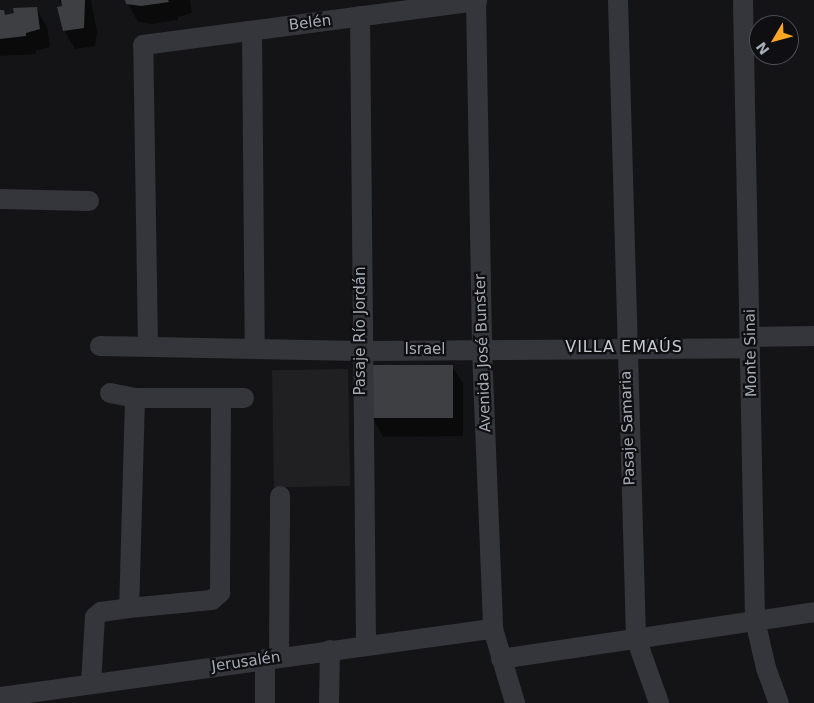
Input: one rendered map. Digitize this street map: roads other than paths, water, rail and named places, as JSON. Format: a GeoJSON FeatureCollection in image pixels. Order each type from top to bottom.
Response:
{"type":"FeatureCollection","features":[{"type":"Feature","properties":{"kind":"street","name":"Pasaje Samaria"},"geometry":{"type":"LineString","coordinates":[[618,0],[626,349],[636,638],[659,703]]}},
{"type":"Feature","properties":{"kind":"street","name":"Monte Sinai"},"geometry":{"type":"LineString","coordinates":[[743,0],[755,620],[766,668],[779,703]]}},
{"type":"Feature","properties":{"kind":"street","name":"Belén"},"geometry":{"type":"LineString","coordinates":[[148,347],[143,45],[477,1]]}},
{"type":"Feature","properties":{"kind":"street","name":"Avenida José Bunster"},"geometry":{"type":"LineString","coordinates":[[477,1],[482,350],[493,630],[515,703]]}},
{"type":"Feature","properties":{"kind":"street","name":"Pasaje Río Jordán"},"geometry":{"type":"LineString","coordinates":[[360,16],[361,351],[366,645]]}},
{"type":"Feature","properties":{"kind":"street"},"geometry":{"type":"LineString","coordinates":[[252,31],[255,348]]}},
{"type":"Feature","properties":{"kind":"street"},"geometry":{"type":"LineString","coordinates":[[0,200],[89,201]]}},
{"type":"Feature","properties":{"kind":"street","name":"Israel"},"geometry":{"type":"LineString","coordinates":[[100,346],[361,351],[626,349],[750,343],[814,336]]}},
{"type":"Feature","properties":{"kind":"street"},"geometry":{"type":"LineString","coordinates":[[110,393],[135,398],[244,398]]}},
{"type":"Feature","properties":{"kind":"street"},"geometry":{"type":"LineString","coordinates":[[129,608],[135,398]]}},
{"type":"Feature","properties":{"kind":"street"},"geometry":{"type":"LineString","coordinates":[[92,684],[95,617],[101,612],[212,600],[220,593],[221,399]]}},
{"type":"Feature","properties":{"kind":"street"},"geometry":{"type":"LineString","coordinates":[[266,703],[272,658],[280,496]]}},
{"type":"Feature","properties":{"kind":"street"},"geometry":{"type":"LineString","coordinates":[[501,659],[814,612]]}},
{"type":"Feature","properties":{"kind":"street","name":"Jerusalén"},"geometry":{"type":"LineString","coordinates":[[0,697],[366,645],[493,630]]}},
{"type":"Feature","properties":{"kind":"street"},"geometry":{"type":"LineString","coordinates":[[329,703],[330,650]]}},
{"type":"Feature","properties":{"kind":"district","name":"VILLA EMAÚS"},"geometry":{"type":"Point","coordinates":[624,347]}}]}
